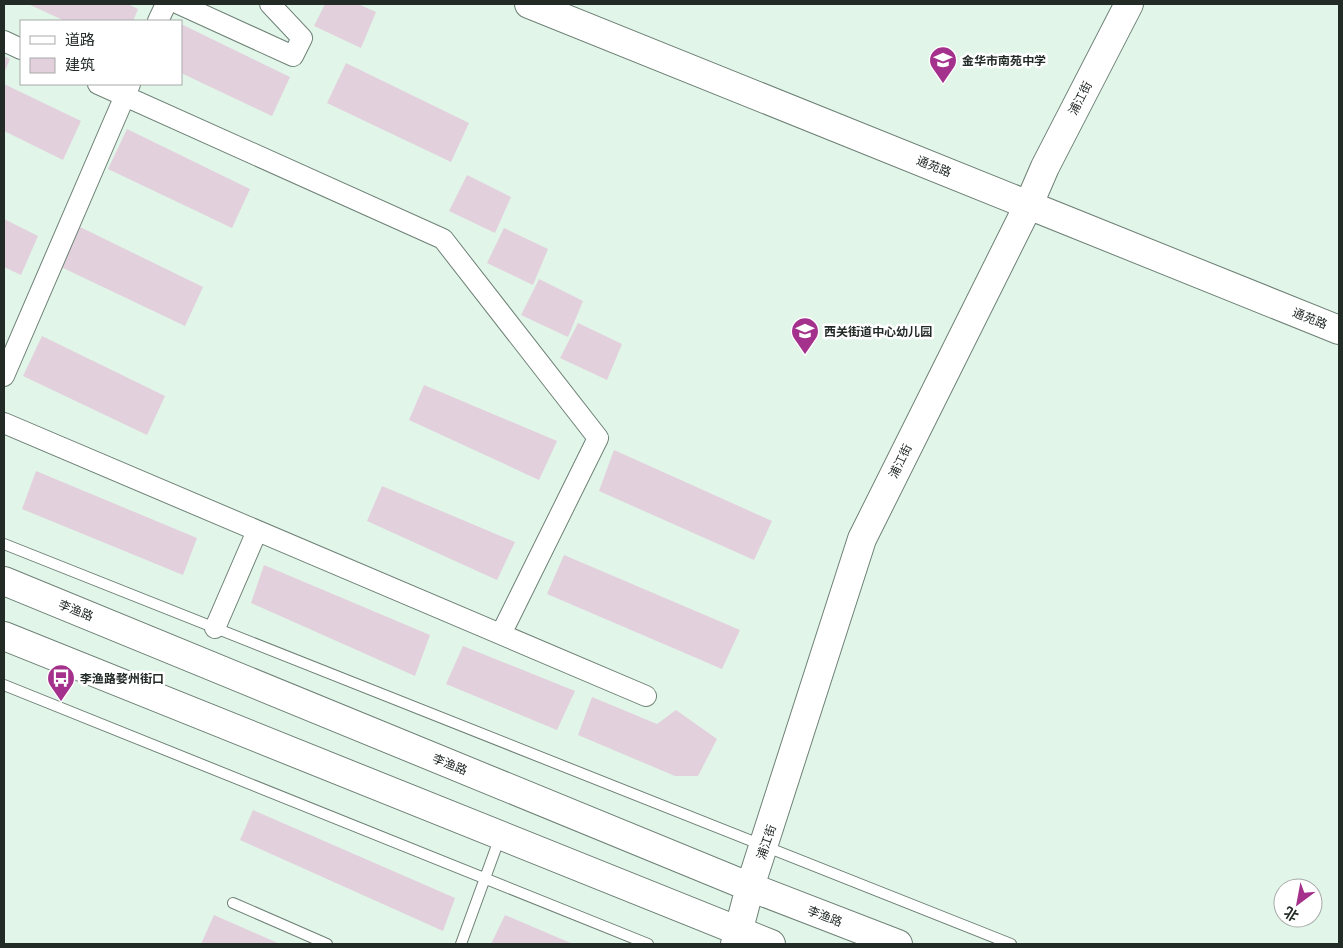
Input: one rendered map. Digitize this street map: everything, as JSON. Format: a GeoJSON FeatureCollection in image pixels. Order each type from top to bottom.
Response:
{"type":"FeatureCollection","features":[{"type":"Feature","properties":{"kind":"street"},"geometry":{"type":"LineString","coordinates":[[158,20],[166,4]]}},
{"type":"Feature","properties":{"kind":"street"},"geometry":{"type":"LineString","coordinates":[[179,4],[293,56],[302,38],[270,4]]}},
{"type":"Feature","properties":{"kind":"street","name":"通苑路"},"geometry":{"type":"LineString","coordinates":[[529,4],[1339,330]]}},
{"type":"Feature","properties":{"kind":"street","name":"浦江街"},"geometry":{"type":"LineString","coordinates":[[736,938],[750,887],[765,846],[862,539],[1045,167],[1129,4]]}},
{"type":"Feature","properties":{"kind":"street"},"geometry":{"type":"LineString","coordinates":[[4,41],[20,49]]}},
{"type":"Feature","properties":{"kind":"street"},"geometry":{"type":"LineString","coordinates":[[103,85],[127,90],[443,240],[598,438],[501,634]]}},
{"type":"Feature","properties":{"kind":"street"},"geometry":{"type":"LineString","coordinates":[[4,376],[127,90]]}},
{"type":"Feature","properties":{"kind":"street"},"geometry":{"type":"LineString","coordinates":[[4,423],[646,696]]}},
{"type":"Feature","properties":{"kind":"street"},"geometry":{"type":"LineString","coordinates":[[215,628],[257,531]]}},
{"type":"Feature","properties":{"kind":"street","name":"李渔路"},"geometry":{"type":"LineString","coordinates":[[4,581],[750,887],[898,944]]}},
{"type":"Feature","properties":{"kind":"street"},"geometry":{"type":"LineString","coordinates":[[4,636],[501,836],[736,938],[771,944]]}},
{"type":"Feature","properties":{"kind":"lane"},"geometry":{"type":"LineString","coordinates":[[4,544],[1011,944]]}},
{"type":"Feature","properties":{"kind":"lane"},"geometry":{"type":"LineString","coordinates":[[4,684],[648,944]]}},
{"type":"Feature","properties":{"kind":"lane"},"geometry":{"type":"LineString","coordinates":[[460,944],[501,836]]}},
{"type":"Feature","properties":{"kind":"lane"},"geometry":{"type":"LineString","coordinates":[[233,903],[327,944]]}},
{"type":"Feature","properties":{"kind":"building"},"geometry":{"type":"Polygon","coordinates":[[[28,4],[128,4],[138,9],[133,20],[63,20],[28,4]]]}},
{"type":"Feature","properties":{"kind":"building"},"geometry":{"type":"Polygon","coordinates":[[[325,4],[358,4],[376,12],[361,48],[314,26],[325,4]]]}},
{"type":"Feature","properties":{"kind":"building"},"geometry":{"type":"Polygon","coordinates":[[[182,24],[290,77],[272,116],[182,73],[182,24]]]}},
{"type":"Feature","properties":{"kind":"building"},"geometry":{"type":"Polygon","coordinates":[[[4,56],[10,59],[4,73],[4,56]]]}},
{"type":"Feature","properties":{"kind":"building"},"geometry":{"type":"Polygon","coordinates":[[[346,63],[469,123],[451,162],[327,103],[346,63]]]}},
{"type":"Feature","properties":{"kind":"building"},"geometry":{"type":"Polygon","coordinates":[[[4,84],[81,121],[63,160],[4,131],[4,84]]]}},
{"type":"Feature","properties":{"kind":"building"},"geometry":{"type":"Polygon","coordinates":[[[127,129],[250,189],[232,228],[108,169],[127,129]]]}},
{"type":"Feature","properties":{"kind":"building"},"geometry":{"type":"Polygon","coordinates":[[[467,175],[511,197],[495,233],[449,211],[467,175]]]}},
{"type":"Feature","properties":{"kind":"building"},"geometry":{"type":"Polygon","coordinates":[[[4,219],[38,236],[21,275],[4,267],[4,219]]]}},
{"type":"Feature","properties":{"kind":"building"},"geometry":{"type":"Polygon","coordinates":[[[80,227],[203,287],[185,326],[61,267],[80,227]]]}},
{"type":"Feature","properties":{"kind":"building"},"geometry":{"type":"Polygon","coordinates":[[[504,228],[548,249],[533,285],[487,263],[504,228]]]}},
{"type":"Feature","properties":{"kind":"building"},"geometry":{"type":"Polygon","coordinates":[[[539,279],[583,301],[568,337],[521,315],[539,279]]]}},
{"type":"Feature","properties":{"kind":"building"},"geometry":{"type":"Polygon","coordinates":[[[578,323],[622,344],[607,380],[560,358],[578,323]]]}},
{"type":"Feature","properties":{"kind":"building"},"geometry":{"type":"Polygon","coordinates":[[[42,336],[165,396],[147,435],[23,376],[42,336]]]}},
{"type":"Feature","properties":{"kind":"building"},"geometry":{"type":"Polygon","coordinates":[[[424,385],[557,441],[539,480],[409,420],[424,385]]]}},
{"type":"Feature","properties":{"kind":"building"},"geometry":{"type":"Polygon","coordinates":[[[614,450],[772,521],[754,560],[599,491],[614,450]]]}},
{"type":"Feature","properties":{"kind":"building"},"geometry":{"type":"Polygon","coordinates":[[[36,471],[197,538],[183,575],[22,509],[36,471]]]}},
{"type":"Feature","properties":{"kind":"building"},"geometry":{"type":"Polygon","coordinates":[[[382,486],[515,542],[497,580],[367,521],[382,486]]]}},
{"type":"Feature","properties":{"kind":"building"},"geometry":{"type":"Polygon","coordinates":[[[564,555],[740,630],[722,669],[547,594],[564,555]]]}},
{"type":"Feature","properties":{"kind":"building"},"geometry":{"type":"Polygon","coordinates":[[[264,565],[430,635],[415,676],[251,603],[264,565]]]}},
{"type":"Feature","properties":{"kind":"building"},"geometry":{"type":"Polygon","coordinates":[[[463,646],[575,691],[557,730],[446,684],[463,646]]]}},
{"type":"Feature","properties":{"kind":"building"},"geometry":{"type":"Polygon","coordinates":[[[592,697],[657,724],[676,710],[717,739],[698,776],[675,776],[578,735],[592,697]]]}},
{"type":"Feature","properties":{"kind":"building"},"geometry":{"type":"Polygon","coordinates":[[[253,810],[455,898],[443,931],[240,840],[253,810]]]}},
{"type":"Feature","properties":{"kind":"building"},"geometry":{"type":"Polygon","coordinates":[[[214,915],[280,944],[201,944],[214,915]]]}},
{"type":"Feature","properties":{"kind":"building"},"geometry":{"type":"Polygon","coordinates":[[[505,915],[573,944],[491,944],[505,915]]]}},
{"type":"Feature","properties":{"kind":"place","name":"金华市南苑中学"},"geometry":{"type":"Point","coordinates":[943,84]}},
{"type":"Feature","properties":{"kind":"place","name":"西关街道中心幼儿园"},"geometry":{"type":"Point","coordinates":[805,355]}},
{"type":"Feature","properties":{"kind":"place","name":"李渔路婺州街口"},"geometry":{"type":"Point","coordinates":[61,702]}}]}
